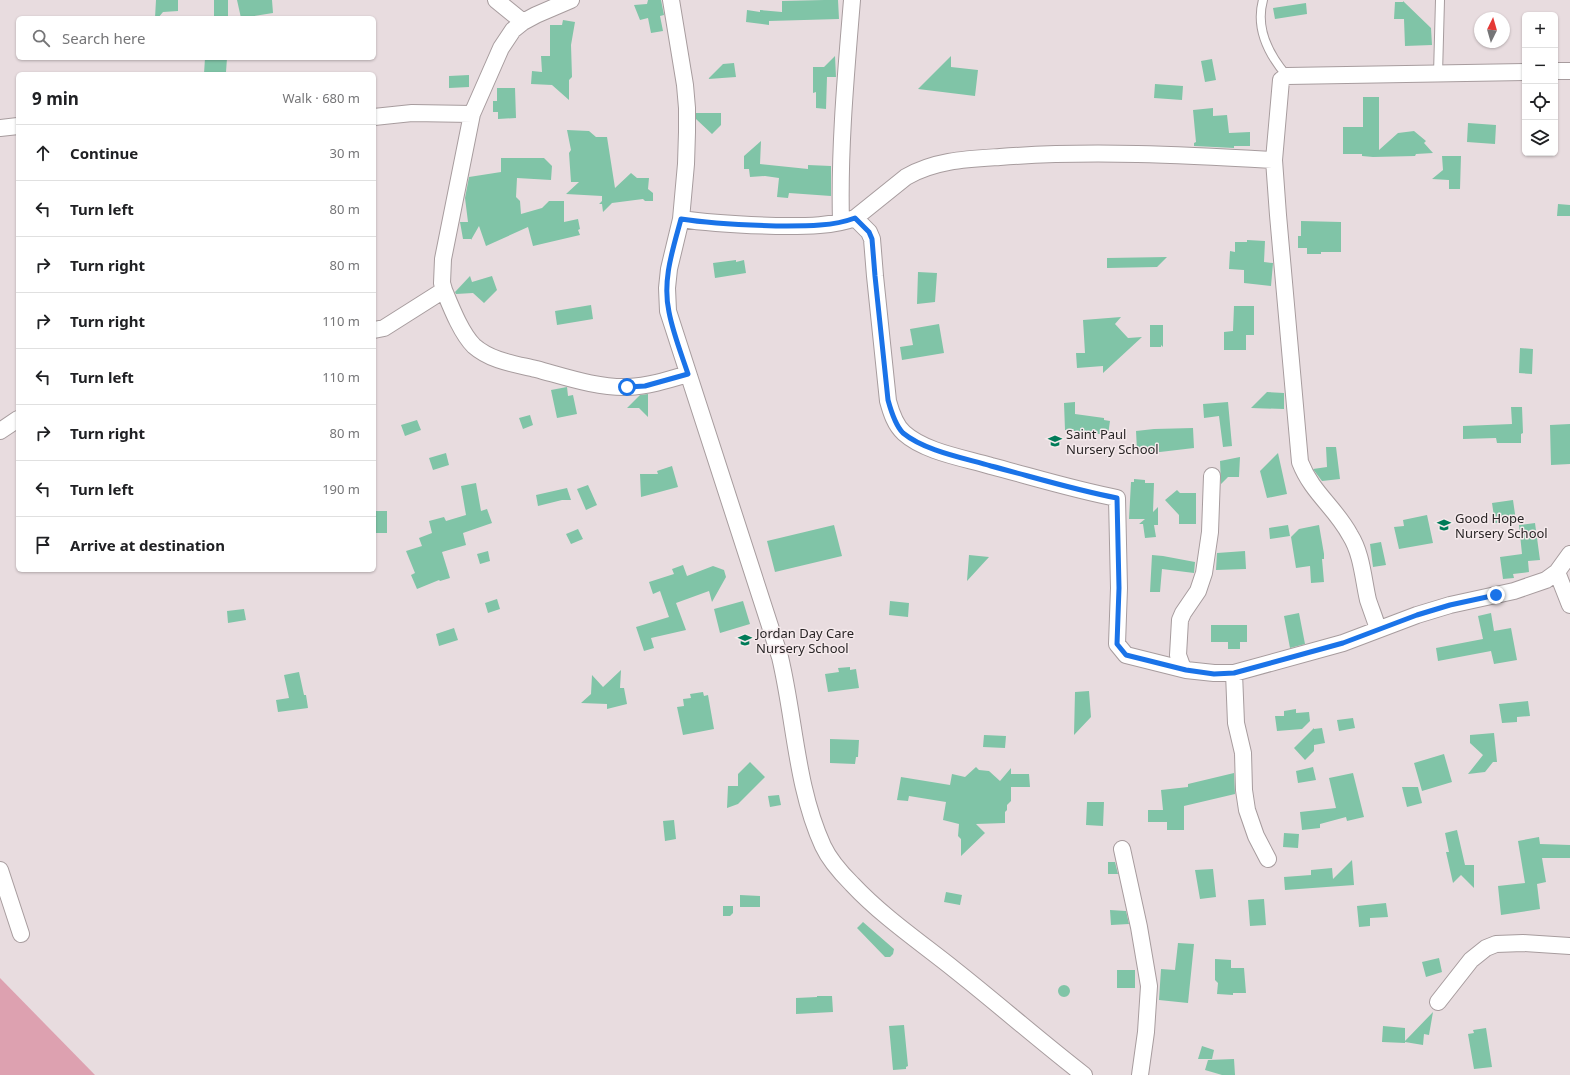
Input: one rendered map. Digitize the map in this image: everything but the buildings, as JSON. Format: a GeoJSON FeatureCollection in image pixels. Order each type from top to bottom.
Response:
{"type":"FeatureCollection","features":[{"type":"Feature","properties":{"kind":"street"},"geometry":{"type":"LineString","coordinates":[[496,0],[523,22]]}},
{"type":"Feature","properties":{"kind":"street"},"geometry":{"type":"LineString","coordinates":[[571,0],[536,15],[523,22],[513,30],[501,48],[472,114],[443,259],[442,283],[444,290],[470,341],[480,351],[495,358],[583,382],[627,387],[645,386],[688,374]]}},
{"type":"Feature","properties":{"kind":"street"},"geometry":{"type":"LineString","coordinates":[[670,0],[685,85],[687,108],[686,164],[681,219],[668,268],[668,311],[780,657],[787,687],[804,787],[821,839],[832,861],[862,894],[883,914],[1084,1075]]}},
{"type":"Feature","properties":{"kind":"street"},"geometry":{"type":"LineString","coordinates":[[848,220],[841,177],[852,0]]}},
{"type":"Feature","properties":{"kind":"street"},"geometry":{"type":"LineString","coordinates":[[1558,71],[1570,71]]}},
{"type":"Feature","properties":{"kind":"street"},"geometry":{"type":"LineString","coordinates":[[1378,629],[1369,601],[1358,551],[1351,535],[1310,484],[1300,462],[1278,222],[1274,160],[1281,80],[1287,76],[1522,72]]}},
{"type":"Feature","properties":{"kind":"street"},"geometry":{"type":"LineString","coordinates":[[376,117],[412,113],[472,114]]}},
{"type":"Feature","properties":{"kind":"street"},"geometry":{"type":"LineString","coordinates":[[0,128],[16,126]]}},
{"type":"Feature","properties":{"kind":"street"},"geometry":{"type":"LineString","coordinates":[[681,219],[736,225],[795,226],[848,220],[906,177],[927,166],[944,162],[1013,156],[1078,154],[1274,160]]}},
{"type":"Feature","properties":{"kind":"street"},"geometry":{"type":"LineString","coordinates":[[848,220],[869,232],[872,239],[888,400],[893,417],[902,432],[913,440],[934,449],[1055,484],[1117,498],[1119,588],[1117,644],[1126,655],[1186,670],[1214,674],[1234,673],[1343,643],[1378,629],[1450,605],[1514,591],[1546,580],[1557,572],[1570,554]]}},
{"type":"Feature","properties":{"kind":"street"},"geometry":{"type":"LineString","coordinates":[[376,330],[384,328],[444,290]]}},
{"type":"Feature","properties":{"kind":"street"},"geometry":{"type":"LineString","coordinates":[[0,431],[16,420]]}},
{"type":"Feature","properties":{"kind":"street"},"geometry":{"type":"LineString","coordinates":[[1186,670],[1182,666],[1178,655],[1180,620],[1198,591],[1204,573],[1210,532],[1212,476]]}},
{"type":"Feature","properties":{"kind":"street"},"geometry":{"type":"LineString","coordinates":[[1557,572],[1570,605]]}},
{"type":"Feature","properties":{"kind":"street"},"geometry":{"type":"LineString","coordinates":[[1234,673],[1236,723],[1243,753],[1244,790],[1247,810],[1256,836],[1268,859]]}},
{"type":"Feature","properties":{"kind":"street"},"geometry":{"type":"LineString","coordinates":[[1122,849],[1139,927],[1149,986],[1146,1032],[1140,1075]]}},
{"type":"Feature","properties":{"kind":"street"},"geometry":{"type":"LineString","coordinates":[[0,870],[21,934]]}},
{"type":"Feature","properties":{"kind":"street"},"geometry":{"type":"LineString","coordinates":[[1438,1002],[1471,960],[1486,948],[1496,944],[1523,943],[1570,946]]}},
{"type":"Feature","properties":{"kind":"lane"},"geometry":{"type":"LineString","coordinates":[[1438,74],[1440,0]]}},
{"type":"Feature","properties":{"kind":"lane"},"geometry":{"type":"LineString","coordinates":[[1260,2],[1262,29],[1266,42],[1275,62],[1287,76]]}},
{"type":"Feature","properties":{"kind":"shaded area"},"geometry":{"type":"Polygon","coordinates":[[[0,978],[95,1075],[0,1075],[0,978]]]}},
{"type":"Feature","properties":{"kind":"place","name":"Saint Paul Nursery School"},"geometry":{"type":"Point","coordinates":[1055,441]}},
{"type":"Feature","properties":{"kind":"place","name":"Good Hope Nursery School"},"geometry":{"type":"Point","coordinates":[1444,525]}},
{"type":"Feature","properties":{"kind":"place","name":"Jordan Day Care Nursery School"},"geometry":{"type":"Point","coordinates":[745,640]}},
{"type":"Feature","properties":{"kind":"route"},"geometry":{"type":"LineString","coordinates":[[627,387],[645,386],[688,374],[668,311],[668,268],[681,219],[736,225],[795,226],[821,225],[855,218],[869,232],[872,239],[885,383],[893,417],[902,432],[913,440],[934,449],[1055,484],[1117,498],[1119,588],[1117,644],[1123,653],[1131,658],[1198,672],[1214,674],[1234,673],[1343,643],[1417,615],[1450,605],[1496,595]]}}]}
